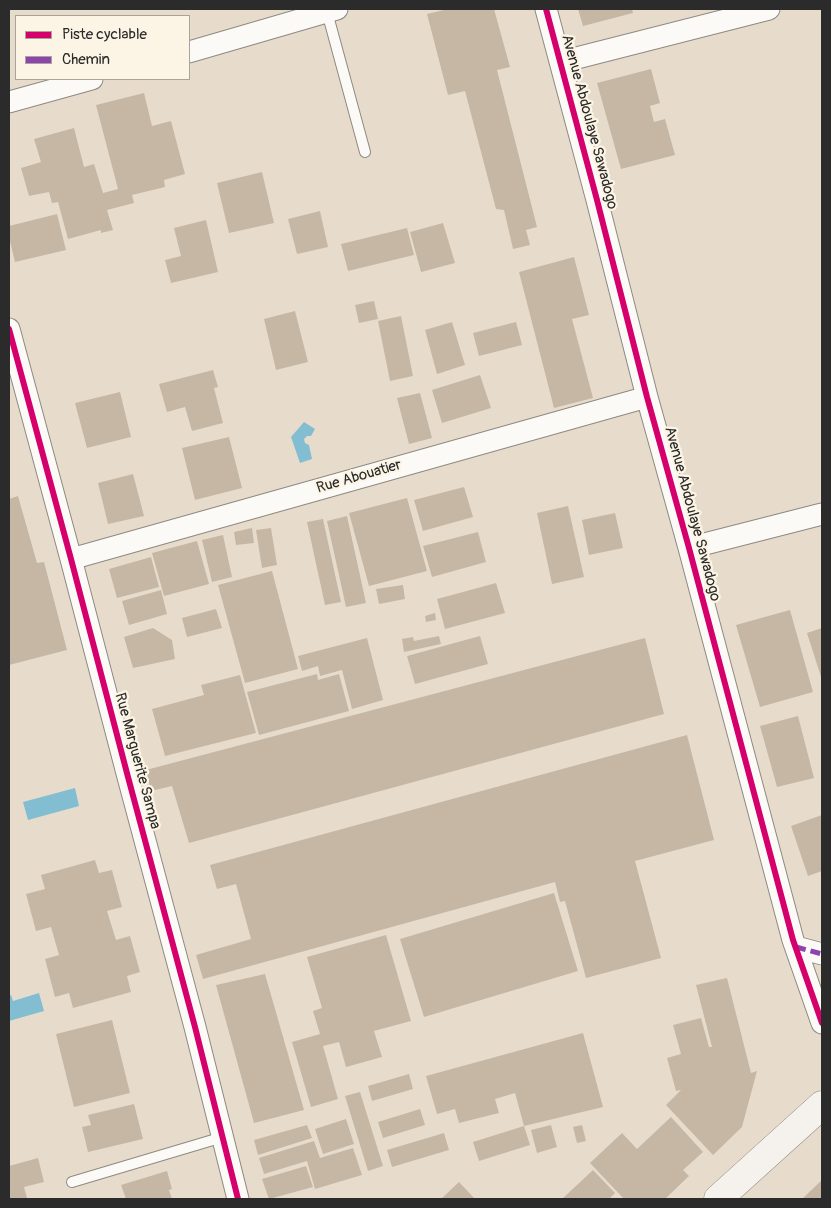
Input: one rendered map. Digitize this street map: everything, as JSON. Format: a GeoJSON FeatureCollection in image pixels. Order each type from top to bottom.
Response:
{"type":"FeatureCollection","features":[{"type":"Feature","properties":{"kind":"main road"},"geometry":{"type":"LineString","coordinates":[[718,1199],[822,1105]]}},
{"type":"Feature","properties":{"kind":"street","name":"Avenue Abdoulaye Sawadogo"},"geometry":{"type":"LineString","coordinates":[[546,9],[647,397],[796,947],[822,1023]]}},
{"type":"Feature","properties":{"kind":"street"},"geometry":{"type":"LineString","coordinates":[[561,62],[768,9]]}},
{"type":"Feature","properties":{"kind":"street"},"geometry":{"type":"LineString","coordinates":[[190,52],[332,10]]}},
{"type":"Feature","properties":{"kind":"street"},"geometry":{"type":"LineString","coordinates":[[9,102],[88,80]]}},
{"type":"Feature","properties":{"kind":"street","name":"Rue Marguerite Sampa"},"geometry":{"type":"LineString","coordinates":[[9,329],[72,558],[128,777],[198,1036],[238,1199]]}},
{"type":"Feature","properties":{"kind":"street","name":"Rue Abouatier"},"geometry":{"type":"LineString","coordinates":[[72,558],[647,397]]}},
{"type":"Feature","properties":{"kind":"street"},"geometry":{"type":"LineString","coordinates":[[689,548],[822,514]]}},
{"type":"Feature","properties":{"kind":"street"},"geometry":{"type":"LineString","coordinates":[[796,947],[822,954]]}},
{"type":"Feature","properties":{"kind":"lane"},"geometry":{"type":"LineString","coordinates":[[332,10],[364,152]]}},
{"type":"Feature","properties":{"kind":"lane"},"geometry":{"type":"LineString","coordinates":[[72,1182],[223,1137]]}},
{"type":"Feature","properties":{"kind":"water"},"geometry":{"type":"Polygon","coordinates":[[[304,422],[315,429],[311,436],[307,436],[304,439],[305,443],[309,445],[312,459],[300,463],[291,437],[304,422]]]}},
{"type":"Feature","properties":{"kind":"water"},"geometry":{"type":"Polygon","coordinates":[[[75,788],[79,806],[28,820],[23,802],[75,788]]]}},
{"type":"Feature","properties":{"kind":"water"},"geometry":{"type":"Polygon","coordinates":[[[39,993],[44,1011],[9,1021],[9,996],[11,995],[13,1001],[39,993]]]}},
{"type":"Feature","properties":{"kind":"building"},"geometry":{"type":"Polygon","coordinates":[[[448,9],[494,9],[510,67],[497,70],[537,227],[526,230],[530,245],[513,249],[504,210],[496,209],[465,91],[448,95],[427,14],[448,9]]]}},
{"type":"Feature","properties":{"kind":"building"},"geometry":{"type":"Polygon","coordinates":[[[578,9],[632,9],[633,13],[583,26],[578,9]]]}},
{"type":"Feature","properties":{"kind":"building"},"geometry":{"type":"Polygon","coordinates":[[[651,69],[660,103],[650,106],[654,122],[665,119],[675,155],[621,169],[597,83],[651,69]]]}},
{"type":"Feature","properties":{"kind":"building"},"geometry":{"type":"Polygon","coordinates":[[[144,93],[152,126],[171,121],[185,174],[164,180],[165,187],[132,195],[134,203],[107,210],[113,230],[101,233],[101,230],[68,239],[58,202],[52,203],[49,192],[29,196],[21,168],[41,162],[34,139],[74,128],[84,167],[94,164],[103,193],[118,189],[96,105],[144,93]]]}},
{"type":"Feature","properties":{"kind":"building"},"geometry":{"type":"Polygon","coordinates":[[[262,172],[274,223],[229,233],[217,183],[262,172]]]}},
{"type":"Feature","properties":{"kind":"building"},"geometry":{"type":"Polygon","coordinates":[[[320,211],[328,247],[297,254],[288,219],[320,211]]]}},
{"type":"Feature","properties":{"kind":"building"},"geometry":{"type":"Polygon","coordinates":[[[57,214],[66,250],[15,262],[9,237],[9,226],[57,214]]]}},
{"type":"Feature","properties":{"kind":"building"},"geometry":{"type":"Polygon","coordinates":[[[206,220],[218,272],[171,283],[165,260],[181,256],[174,228],[206,220]]]}},
{"type":"Feature","properties":{"kind":"building"},"geometry":{"type":"Polygon","coordinates":[[[443,223],[455,263],[421,272],[410,232],[443,223]]]}},
{"type":"Feature","properties":{"kind":"building"},"geometry":{"type":"Polygon","coordinates":[[[407,228],[414,255],[348,271],[341,244],[407,228]]]}},
{"type":"Feature","properties":{"kind":"building"},"geometry":{"type":"Polygon","coordinates":[[[574,257],[589,315],[572,319],[593,398],[554,408],[519,272],[574,257]]]}},
{"type":"Feature","properties":{"kind":"building"},"geometry":{"type":"Polygon","coordinates":[[[374,301],[378,319],[359,323],[355,305],[374,301]]]}},
{"type":"Feature","properties":{"kind":"building"},"geometry":{"type":"Polygon","coordinates":[[[295,311],[308,362],[276,370],[264,319],[295,311]]]}},
{"type":"Feature","properties":{"kind":"building"},"geometry":{"type":"Polygon","coordinates":[[[401,316],[413,376],[390,381],[378,321],[401,316]]]}},
{"type":"Feature","properties":{"kind":"building"},"geometry":{"type":"Polygon","coordinates":[[[452,322],[465,365],[437,374],[425,330],[452,322]]]}},
{"type":"Feature","properties":{"kind":"building"},"geometry":{"type":"Polygon","coordinates":[[[516,322],[522,345],[479,356],[473,333],[516,322]]]}},
{"type":"Feature","properties":{"kind":"building"},"geometry":{"type":"Polygon","coordinates":[[[213,370],[218,387],[214,388],[223,423],[192,431],[185,407],[167,412],[159,384],[213,370]]]}},
{"type":"Feature","properties":{"kind":"building"},"geometry":{"type":"Polygon","coordinates":[[[480,375],[491,408],[442,423],[432,390],[480,375]]]}},
{"type":"Feature","properties":{"kind":"building"},"geometry":{"type":"Polygon","coordinates":[[[120,392],[131,437],[87,448],[75,403],[120,392]]]}},
{"type":"Feature","properties":{"kind":"building"},"geometry":{"type":"Polygon","coordinates":[[[420,393],[432,438],[409,444],[397,398],[420,393]]]}},
{"type":"Feature","properties":{"kind":"building"},"geometry":{"type":"Polygon","coordinates":[[[229,437],[242,488],[195,500],[182,448],[229,437]]]}},
{"type":"Feature","properties":{"kind":"building"},"geometry":{"type":"Polygon","coordinates":[[[133,474],[144,516],[108,524],[98,483],[133,474]]]}},
{"type":"Feature","properties":{"kind":"building"},"geometry":{"type":"Polygon","coordinates":[[[464,487],[473,517],[423,531],[414,500],[464,487]]]}},
{"type":"Feature","properties":{"kind":"building"},"geometry":{"type":"Polygon","coordinates":[[[18,496],[37,563],[44,562],[67,650],[9,665],[9,499],[18,496]]]}},
{"type":"Feature","properties":{"kind":"building"},"geometry":{"type":"Polygon","coordinates":[[[407,498],[427,571],[369,586],[349,513],[407,498]]]}},
{"type":"Feature","properties":{"kind":"building"},"geometry":{"type":"Polygon","coordinates":[[[568,506],[584,577],[552,584],[537,513],[568,506]]]}},
{"type":"Feature","properties":{"kind":"building"},"geometry":{"type":"Polygon","coordinates":[[[615,513],[623,548],[589,555],[582,520],[615,513]]]}},
{"type":"Feature","properties":{"kind":"building"},"geometry":{"type":"Polygon","coordinates":[[[347,516],[366,603],[346,607],[327,521],[347,516]]]}},
{"type":"Feature","properties":{"kind":"building"},"geometry":{"type":"Polygon","coordinates":[[[323,519],[341,602],[325,605],[307,522],[323,519]]]}},
{"type":"Feature","properties":{"kind":"building"},"geometry":{"type":"Polygon","coordinates":[[[252,528],[254,543],[236,545],[234,532],[252,528]]]}},
{"type":"Feature","properties":{"kind":"building"},"geometry":{"type":"Polygon","coordinates":[[[271,528],[277,565],[262,568],[256,530],[271,528]]]}},
{"type":"Feature","properties":{"kind":"building"},"geometry":{"type":"Polygon","coordinates":[[[478,532],[486,562],[432,577],[423,546],[478,532]]]}},
{"type":"Feature","properties":{"kind":"building"},"geometry":{"type":"Polygon","coordinates":[[[223,535],[232,577],[212,582],[202,540],[223,535]]]}},
{"type":"Feature","properties":{"kind":"building"},"geometry":{"type":"Polygon","coordinates":[[[197,541],[209,584],[164,596],[152,553],[197,541]]]}},
{"type":"Feature","properties":{"kind":"building"},"geometry":{"type":"Polygon","coordinates":[[[151,557],[159,587],[117,598],[109,569],[151,557]]]}},
{"type":"Feature","properties":{"kind":"building"},"geometry":{"type":"Polygon","coordinates":[[[272,571],[298,669],[245,683],[218,585],[272,571]]]}},
{"type":"Feature","properties":{"kind":"building"},"geometry":{"type":"Polygon","coordinates":[[[496,583],[505,613],[445,629],[437,599],[496,583]]]}},
{"type":"Feature","properties":{"kind":"building"},"geometry":{"type":"Polygon","coordinates":[[[403,585],[405,599],[379,604],[376,589],[403,585]]]}},
{"type":"Feature","properties":{"kind":"building"},"geometry":{"type":"Polygon","coordinates":[[[161,590],[167,614],[129,625],[122,601],[161,590]]]}},
{"type":"Feature","properties":{"kind":"building"},"geometry":{"type":"Polygon","coordinates":[[[216,609],[222,628],[187,637],[182,618],[216,609]]]}},
{"type":"Feature","properties":{"kind":"building"},"geometry":{"type":"Polygon","coordinates":[[[790,610],[813,692],[760,707],[736,625],[790,610]]]}},
{"type":"Feature","properties":{"kind":"building"},"geometry":{"type":"Polygon","coordinates":[[[435,613],[436,620],[426,622],[425,616],[435,613]]]}},
{"type":"Feature","properties":{"kind":"building"},"geometry":{"type":"Polygon","coordinates":[[[153,628],[172,640],[175,659],[133,668],[124,637],[153,628]]]}},
{"type":"Feature","properties":{"kind":"building"},"geometry":{"type":"Polygon","coordinates":[[[822,628],[822,680],[807,633],[822,628]]]}},
{"type":"Feature","properties":{"kind":"building"},"geometry":{"type":"Polygon","coordinates":[[[439,636],[441,644],[404,652],[402,639],[413,637],[414,641],[439,636]]]}},
{"type":"Feature","properties":{"kind":"building"},"geometry":{"type":"Polygon","coordinates":[[[480,636],[488,664],[415,684],[407,656],[480,636]]]}},
{"type":"Feature","properties":{"kind":"building"},"geometry":{"type":"Polygon","coordinates":[[[367,638],[383,700],[352,709],[342,670],[320,676],[318,666],[302,671],[298,656],[367,638]]]}},
{"type":"Feature","properties":{"kind":"building"},"geometry":{"type":"Polygon","coordinates":[[[645,638],[664,714],[189,843],[172,786],[151,791],[146,770],[645,638]]]}},
{"type":"Feature","properties":{"kind":"building"},"geometry":{"type":"Polygon","coordinates":[[[317,674],[318,680],[339,674],[349,711],[259,735],[247,692],[317,674]]]}},
{"type":"Feature","properties":{"kind":"building"},"geometry":{"type":"Polygon","coordinates":[[[240,675],[256,733],[165,756],[152,709],[204,695],[201,685],[240,675]]]}},
{"type":"Feature","properties":{"kind":"building"},"geometry":{"type":"Polygon","coordinates":[[[798,716],[814,778],[777,787],[760,726],[798,716]]]}},
{"type":"Feature","properties":{"kind":"building"},"geometry":{"type":"Polygon","coordinates":[[[687,735],[714,840],[635,861],[661,958],[586,978],[565,901],[560,902],[555,882],[203,979],[196,955],[251,939],[236,884],[217,889],[210,865],[687,735]]]}},
{"type":"Feature","properties":{"kind":"building"},"geometry":{"type":"Polygon","coordinates":[[[822,815],[822,871],[808,876],[791,826],[822,815]]]}},
{"type":"Feature","properties":{"kind":"building"},"geometry":{"type":"Polygon","coordinates":[[[95,860],[99,873],[112,870],[122,907],[107,911],[116,940],[130,936],[140,972],[127,976],[131,992],[73,1008],[69,993],[55,997],[45,959],[59,955],[51,927],[36,931],[26,894],[45,889],[41,875],[95,860]]]}},
{"type":"Feature","properties":{"kind":"building"},"geometry":{"type":"Polygon","coordinates":[[[554,893],[578,971],[424,1017],[400,939],[554,893]]]}},
{"type":"Feature","properties":{"kind":"building"},"geometry":{"type":"Polygon","coordinates":[[[386,935],[411,1021],[374,1031],[382,1057],[346,1067],[339,1042],[323,1046],[338,1099],[311,1107],[292,1042],[320,1034],[313,1011],[322,1008],[307,957],[386,935]]]}},
{"type":"Feature","properties":{"kind":"building"},"geometry":{"type":"Polygon","coordinates":[[[265,974],[304,1110],[254,1123],[216,985],[265,974]]]}},
{"type":"Feature","properties":{"kind":"building"},"geometry":{"type":"Polygon","coordinates":[[[727,978],[751,1073],[757,1071],[742,1127],[713,1155],[666,1105],[681,1090],[676,1091],[667,1058],[681,1054],[673,1025],[701,1018],[709,1047],[712,1047],[696,985],[727,978]]]}},
{"type":"Feature","properties":{"kind":"building"},"geometry":{"type":"Polygon","coordinates":[[[112,1020],[130,1093],[74,1107],[56,1034],[112,1020]]]}},
{"type":"Feature","properties":{"kind":"building"},"geometry":{"type":"Polygon","coordinates":[[[583,1033],[603,1107],[524,1126],[515,1093],[495,1099],[499,1113],[459,1123],[455,1109],[437,1114],[426,1076],[583,1033]]]}},
{"type":"Feature","properties":{"kind":"building"},"geometry":{"type":"Polygon","coordinates":[[[409,1074],[413,1089],[372,1101],[368,1086],[409,1074]]]}},
{"type":"Feature","properties":{"kind":"building"},"geometry":{"type":"Polygon","coordinates":[[[360,1092],[383,1166],[368,1171],[345,1096],[360,1092]]]}},
{"type":"Feature","properties":{"kind":"building"},"geometry":{"type":"Polygon","coordinates":[[[134,1104],[143,1139],[88,1152],[82,1127],[91,1125],[88,1115],[134,1104]]]}},
{"type":"Feature","properties":{"kind":"building"},"geometry":{"type":"Polygon","coordinates":[[[420,1109],[425,1125],[383,1138],[378,1122],[420,1109]]]}},
{"type":"Feature","properties":{"kind":"building"},"geometry":{"type":"Polygon","coordinates":[[[671,1117],[703,1152],[683,1170],[689,1176],[665,1199],[624,1199],[590,1163],[622,1133],[637,1149],[671,1117]]]}},
{"type":"Feature","properties":{"kind":"building"},"geometry":{"type":"Polygon","coordinates":[[[346,1119],[354,1144],[323,1154],[315,1129],[346,1119]]]}},
{"type":"Feature","properties":{"kind":"building"},"geometry":{"type":"Polygon","coordinates":[[[307,1125],[312,1138],[258,1155],[254,1140],[307,1125]]]}},
{"type":"Feature","properties":{"kind":"building"},"geometry":{"type":"Polygon","coordinates":[[[551,1125],[557,1147],[537,1153],[531,1130],[551,1125]]]}},
{"type":"Feature","properties":{"kind":"building"},"geometry":{"type":"Polygon","coordinates":[[[582,1125],[586,1141],[577,1143],[573,1127],[582,1125]]]}},
{"type":"Feature","properties":{"kind":"building"},"geometry":{"type":"Polygon","coordinates":[[[524,1126],[530,1145],[479,1161],[473,1142],[524,1126]]]}},
{"type":"Feature","properties":{"kind":"building"},"geometry":{"type":"Polygon","coordinates":[[[444,1133],[449,1150],[392,1167],[387,1150],[444,1133]]]}},
{"type":"Feature","properties":{"kind":"building"},"geometry":{"type":"Polygon","coordinates":[[[314,1141],[320,1158],[353,1148],[362,1175],[315,1189],[307,1161],[264,1174],[259,1158],[314,1141]]]}},
{"type":"Feature","properties":{"kind":"building"},"geometry":{"type":"Polygon","coordinates":[[[38,1158],[44,1182],[24,1187],[27,1198],[9,1199],[9,1166],[38,1158]]]}},
{"type":"Feature","properties":{"kind":"building"},"geometry":{"type":"Polygon","coordinates":[[[306,1166],[313,1187],[269,1199],[262,1179],[306,1166]]]}},
{"type":"Feature","properties":{"kind":"building"},"geometry":{"type":"Polygon","coordinates":[[[593,1170],[615,1193],[609,1199],[562,1199],[593,1170]]]}},
{"type":"Feature","properties":{"kind":"building"},"geometry":{"type":"Polygon","coordinates":[[[167,1171],[172,1189],[169,1190],[172,1199],[126,1199],[121,1185],[167,1171]]]}},
{"type":"Feature","properties":{"kind":"building"},"geometry":{"type":"Polygon","coordinates":[[[822,1180],[822,1199],[802,1199],[822,1180]]]}},
{"type":"Feature","properties":{"kind":"building"},"geometry":{"type":"Polygon","coordinates":[[[459,1182],[475,1199],[441,1199],[459,1182]]]}},
{"type":"Feature","properties":{"kind":"marked path"},"geometry":{"type":"LineString","coordinates":[[796,947],[822,954]]}},
{"type":"Feature","properties":{"kind":"cycle path"},"geometry":{"type":"LineString","coordinates":[[546,9],[647,397],[793,940],[822,1023]]}},
{"type":"Feature","properties":{"kind":"cycle path"},"geometry":{"type":"LineString","coordinates":[[9,329],[195,1027],[238,1199]]}}]}
